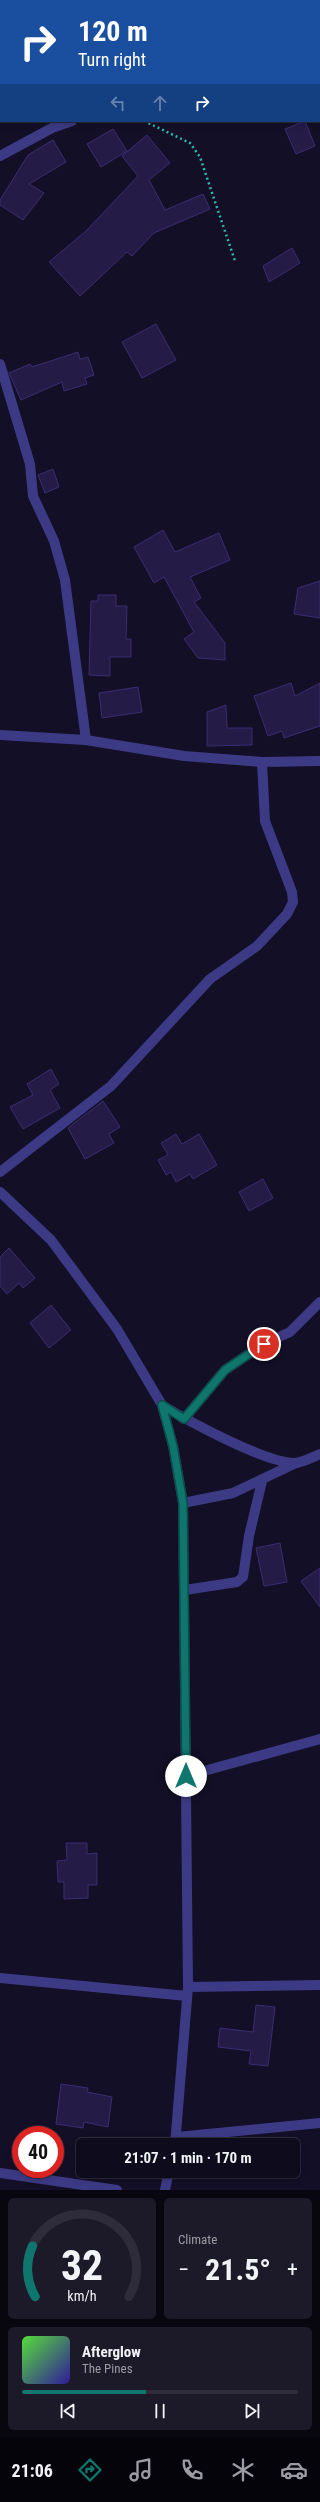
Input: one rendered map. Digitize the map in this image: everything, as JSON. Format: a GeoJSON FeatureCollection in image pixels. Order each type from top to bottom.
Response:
{"type":"FeatureCollection","features":[{"type":"Feature","properties":{"kind":"street"},"geometry":{"type":"LineString","coordinates":[[0,156],[52,128],[69,122]]}},
{"type":"Feature","properties":{"kind":"street"},"geometry":{"type":"LineString","coordinates":[[0,364],[30,464],[33,496],[54,542],[65,580],[86,740]]}},
{"type":"Feature","properties":{"kind":"street"},"geometry":{"type":"LineString","coordinates":[[0,734],[86,740],[184,756],[262,762],[320,761]]}},
{"type":"Feature","properties":{"kind":"street"},"geometry":{"type":"LineString","coordinates":[[0,1172],[111,1086],[210,979],[258,946],[287,914],[292,902],[292,892],[265,821],[262,762]]}},
{"type":"Feature","properties":{"kind":"street"},"geometry":{"type":"LineString","coordinates":[[0,1192],[51,1240],[117,1329],[162,1405],[173,1446],[183,1503],[188,1992],[176,2138]]}},
{"type":"Feature","properties":{"kind":"street"},"geometry":{"type":"LineString","coordinates":[[184,1419],[225,1370],[264,1344],[290,1332],[320,1302]]}},
{"type":"Feature","properties":{"kind":"street"},"geometry":{"type":"LineString","coordinates":[[162,1405],[184,1419],[277,1461],[296,1463]]}},
{"type":"Feature","properties":{"kind":"street"},"geometry":{"type":"LineString","coordinates":[[183,1503],[234,1493],[262,1481],[296,1463],[320,1454]]}},
{"type":"Feature","properties":{"kind":"street"},"geometry":{"type":"LineString","coordinates":[[185,1590],[237,1582],[243,1577],[249,1536],[262,1481]]}},
{"type":"Feature","properties":{"kind":"street"},"geometry":{"type":"LineString","coordinates":[[186,1776],[320,1739]]}},
{"type":"Feature","properties":{"kind":"street"},"geometry":{"type":"LineString","coordinates":[[0,1978],[188,1992],[320,1985]]}},
{"type":"Feature","properties":{"kind":"street"},"geometry":{"type":"LineString","coordinates":[[200,2138],[320,2123]]}},
{"type":"Feature","properties":{"kind":"street"},"geometry":{"type":"LineString","coordinates":[[0,2173],[117,2190]]}},
{"type":"Feature","properties":{"kind":"street"},"geometry":{"type":"LineString","coordinates":[[165,2190],[168,2178]]}},
{"type":"Feature","properties":{"kind":"path"},"geometry":{"type":"LineString","coordinates":[[146,122],[190,142],[200,157],[235,261]]}},
{"type":"Feature","properties":{"kind":"building"},"geometry":{"type":"Polygon","coordinates":[[[305,122],[315,146],[296,154],[285,129],[305,122]]]}},
{"type":"Feature","properties":{"kind":"building"},"geometry":{"type":"Polygon","coordinates":[[[113,129],[127,151],[101,167],[87,144],[113,129]]]}},
{"type":"Feature","properties":{"kind":"building"},"geometry":{"type":"Polygon","coordinates":[[[147,135],[170,163],[149,180],[165,210],[203,194],[210,209],[154,233],[132,256],[127,252],[80,296],[49,262],[86,231],[138,176],[122,156],[147,135]]]}},
{"type":"Feature","properties":{"kind":"building"},"geometry":{"type":"Polygon","coordinates":[[[53,140],[66,162],[29,184],[44,193],[23,220],[0,205],[0,200],[28,155],[53,140]]]}},
{"type":"Feature","properties":{"kind":"building"},"geometry":{"type":"Polygon","coordinates":[[[292,248],[300,263],[269,282],[263,266],[292,248]]]}},
{"type":"Feature","properties":{"kind":"building"},"geometry":{"type":"Polygon","coordinates":[[[156,324],[176,360],[142,378],[122,342],[156,324]]]}},
{"type":"Feature","properties":{"kind":"building"},"geometry":{"type":"Polygon","coordinates":[[[78,352],[80,359],[88,357],[94,375],[85,378],[87,384],[64,391],[62,382],[21,400],[9,373],[30,364],[32,367],[78,352]]]}},
{"type":"Feature","properties":{"kind":"building"},"geometry":{"type":"Polygon","coordinates":[[[53,469],[59,487],[45,493],[38,475],[53,469]]]}},
{"type":"Feature","properties":{"kind":"building"},"geometry":{"type":"Polygon","coordinates":[[[163,530],[175,552],[219,533],[230,560],[190,577],[201,598],[194,602],[225,643],[225,660],[198,658],[184,639],[194,632],[164,577],[154,583],[134,547],[163,530]]]}},
{"type":"Feature","properties":{"kind":"building"},"geometry":{"type":"Polygon","coordinates":[[[320,581],[320,618],[294,614],[298,588],[320,581]]]}},
{"type":"Feature","properties":{"kind":"building"},"geometry":{"type":"Polygon","coordinates":[[[98,595],[116,595],[116,606],[127,606],[126,639],[131,639],[131,657],[110,657],[110,676],[89,675],[91,601],[98,601],[98,595]]]}},
{"type":"Feature","properties":{"kind":"building"},"geometry":{"type":"Polygon","coordinates":[[[291,683],[295,696],[320,683],[320,726],[284,738],[282,731],[268,736],[254,696],[291,683]]]}},
{"type":"Feature","properties":{"kind":"building"},"geometry":{"type":"Polygon","coordinates":[[[138,687],[142,712],[102,718],[99,693],[138,687]]]}},
{"type":"Feature","properties":{"kind":"building"},"geometry":{"type":"Polygon","coordinates":[[[226,705],[227,728],[252,728],[252,745],[207,746],[207,712],[226,705]]]}},
{"type":"Feature","properties":{"kind":"building"},"geometry":{"type":"Polygon","coordinates":[[[51,1069],[59,1084],[50,1090],[60,1108],[23,1129],[10,1107],[33,1095],[27,1084],[51,1069]]]}},
{"type":"Feature","properties":{"kind":"building"},"geometry":{"type":"Polygon","coordinates":[[[103,1101],[120,1127],[109,1134],[114,1143],[85,1159],[68,1128],[103,1101]]]}},
{"type":"Feature","properties":{"kind":"building"},"geometry":{"type":"Polygon","coordinates":[[[176,1134],[182,1144],[199,1134],[217,1165],[193,1179],[190,1174],[176,1182],[171,1172],[166,1175],[158,1160],[168,1155],[161,1143],[176,1134]]]}},
{"type":"Feature","properties":{"kind":"building"},"geometry":{"type":"Polygon","coordinates":[[[263,1179],[273,1198],[249,1211],[239,1192],[263,1179]]]}},
{"type":"Feature","properties":{"kind":"building"},"geometry":{"type":"Polygon","coordinates":[[[9,1248],[35,1278],[23,1288],[19,1283],[7,1294],[0,1286],[0,1257],[9,1248]]]}},
{"type":"Feature","properties":{"kind":"building"},"geometry":{"type":"Polygon","coordinates":[[[51,1305],[71,1330],[49,1348],[30,1323],[51,1305]]]}},
{"type":"Feature","properties":{"kind":"building"},"geometry":{"type":"Polygon","coordinates":[[[280,1543],[287,1582],[264,1586],[256,1548],[280,1543]]]}},
{"type":"Feature","properties":{"kind":"building"},"geometry":{"type":"Polygon","coordinates":[[[320,1568],[320,1607],[301,1581],[320,1568]]]}},
{"type":"Feature","properties":{"kind":"building"},"geometry":{"type":"Polygon","coordinates":[[[66,1843],[87,1843],[87,1854],[97,1853],[97,1885],[88,1885],[88,1898],[64,1899],[64,1882],[58,1882],[57,1861],[67,1860],[66,1843]]]}},
{"type":"Feature","properties":{"kind":"building"},"geometry":{"type":"Polygon","coordinates":[[[256,2005],[275,2007],[268,2066],[249,2064],[251,2051],[218,2047],[220,2028],[253,2032],[256,2005]]]}},
{"type":"Feature","properties":{"kind":"building"},"geometry":{"type":"Polygon","coordinates":[[[61,2084],[88,2088],[87,2092],[112,2097],[108,2127],[84,2122],[83,2128],[56,2124],[61,2084]]]}},
{"type":"Feature","properties":{"kind":"route"},"geometry":{"type":"LineString","coordinates":[[186,1776],[183,1503],[173,1446],[162,1405],[184,1419],[225,1370],[264,1344]]}}]}
